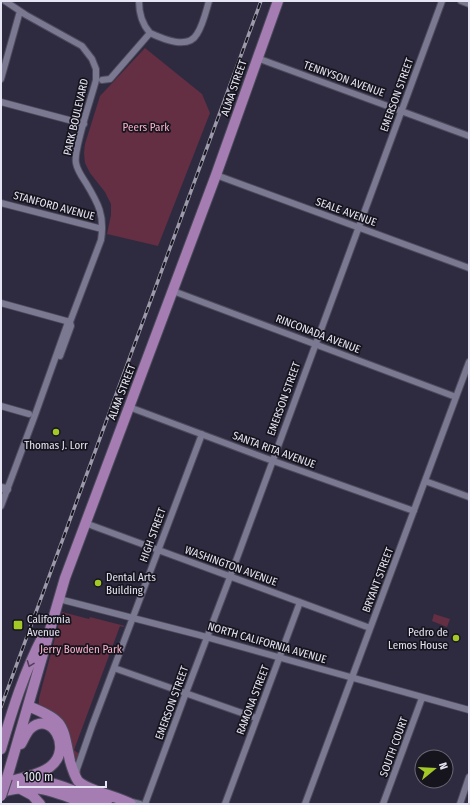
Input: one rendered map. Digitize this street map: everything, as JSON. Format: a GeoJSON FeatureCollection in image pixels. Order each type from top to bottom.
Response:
{"type":"FeatureCollection","features":[{"type":"Feature","properties":{"kind":"main road","name":"ALMA STREET"},"geometry":{"type":"LineString","coordinates":[[1,796],[53,617],[85,523],[216,175],[278,1]]}},
{"type":"Feature","properties":{"kind":"main road"},"geometry":{"type":"LineString","coordinates":[[1,749],[12,712],[33,657],[53,617]]}},
{"type":"Feature","properties":{"kind":"main road"},"geometry":{"type":"LineString","coordinates":[[28,706],[49,715],[61,725],[65,735],[72,769],[76,778],[87,786],[131,804]]}},
{"type":"Feature","properties":{"kind":"main road"},"geometry":{"type":"LineString","coordinates":[[5,781],[40,772],[53,764],[60,750],[61,744],[58,734],[47,725],[38,724],[34,726],[28,731],[12,760]]}},
{"type":"Feature","properties":{"kind":"main road"},"geometry":{"type":"LineString","coordinates":[[5,781],[27,780],[47,782],[107,804]]}},
{"type":"Feature","properties":{"kind":"main road"},"geometry":{"type":"LineString","coordinates":[[1,792],[28,787],[46,789],[87,804]]}},
{"type":"Feature","properties":{"kind":"main road"},"geometry":{"type":"LineString","coordinates":[[19,788],[32,795],[40,804]]}},
{"type":"Feature","properties":{"kind":"street","name":"PARK BOULEVARD"},"geometry":{"type":"LineString","coordinates":[[1,506],[4,488],[52,373],[50,370],[101,240],[102,229],[99,205],[79,172],[76,162],[77,150],[96,80],[96,69],[91,56],[79,44],[62,36],[6,1]]}},
{"type":"Feature","properties":{"kind":"street"},"geometry":{"type":"LineString","coordinates":[[139,1],[141,19],[145,28],[150,33],[177,43],[189,42],[197,34],[210,1]]}},
{"type":"Feature","properties":{"kind":"street","name":"EMERSON STREET"},"geometry":{"type":"LineString","coordinates":[[145,804],[442,1]]}},
{"type":"Feature","properties":{"kind":"street"},"geometry":{"type":"LineString","coordinates":[[461,1],[469,4]]}},
{"type":"Feature","properties":{"kind":"street"},"geometry":{"type":"LineString","coordinates":[[1,79],[20,11]]}},
{"type":"Feature","properties":{"kind":"street"},"geometry":{"type":"LineString","coordinates":[[102,80],[110,79],[150,33]]}},
{"type":"Feature","properties":{"kind":"street","name":"TENNYSON AVENUE"},"geometry":{"type":"LineString","coordinates":[[257,58],[469,136]]}},
{"type":"Feature","properties":{"kind":"street"},"geometry":{"type":"LineString","coordinates":[[1,102],[84,124]]}},
{"type":"Feature","properties":{"kind":"street","name":"SEALE AVENUE"},"geometry":{"type":"LineString","coordinates":[[216,175],[469,268]]}},
{"type":"Feature","properties":{"kind":"street","name":"STANFORD AVENUE"},"geometry":{"type":"LineString","coordinates":[[1,203],[102,229]]}},
{"type":"Feature","properties":{"kind":"street","name":"RINCONADA AVENUE"},"geometry":{"type":"LineString","coordinates":[[173,291],[456,398]]}},
{"type":"Feature","properties":{"kind":"street"},"geometry":{"type":"LineString","coordinates":[[1,303],[70,322]]}},
{"type":"Feature","properties":{"kind":"street","name":"BRYANT STREET"},"geometry":{"type":"LineString","coordinates":[[305,804],[469,362]]}},
{"type":"Feature","properties":{"kind":"street"},"geometry":{"type":"LineString","coordinates":[[1,406],[29,414]]}},
{"type":"Feature","properties":{"kind":"street","name":"SANTA RITA AVENUE"},"geometry":{"type":"LineString","coordinates":[[129,406],[272,461],[414,511]]}},
{"type":"Feature","properties":{"kind":"street","name":"HIGH STREET"},"geometry":{"type":"LineString","coordinates":[[76,778],[76,772],[114,668],[202,434]]}},
{"type":"Feature","properties":{"kind":"street"},"geometry":{"type":"LineString","coordinates":[[425,481],[469,497]]}},
{"type":"Feature","properties":{"kind":"street","name":"WASHINGTON AVENUE"},"geometry":{"type":"LineString","coordinates":[[85,523],[370,628]]}},
{"type":"Feature","properties":{"kind":"street","name":"NORTH CALIFORNIA AVENUE"},"geometry":{"type":"LineString","coordinates":[[59,598],[207,637],[469,710]]}},
{"type":"Feature","properties":{"kind":"street","name":"RAMONA STREET"},"geometry":{"type":"LineString","coordinates":[[225,804],[300,602]]}},
{"type":"Feature","properties":{"kind":"street"},"geometry":{"type":"LineString","coordinates":[[114,668],[256,718]]}},
{"type":"Feature","properties":{"kind":"street","name":"SOUTH COURT"},"geometry":{"type":"LineString","coordinates":[[383,804],[422,698]]}},
{"type":"Feature","properties":{"kind":"street"},"geometry":{"type":"LineString","coordinates":[[460,804],[466,795],[469,777]]}},
{"type":"Feature","properties":{"kind":"street"},"geometry":{"type":"LineString","coordinates":[[121,799],[140,804]]}},
{"type":"Feature","properties":{"kind":"green space","name":"Peers Park"},"geometry":{"type":"Polygon","coordinates":[[[145,48],[202,94],[210,113],[158,246],[107,234],[111,215],[111,204],[105,192],[90,173],[85,163],[84,153],[85,144],[100,96],[145,48]]]}},
{"type":"Feature","properties":{"kind":"green space","name":"Jerry Bowden Park"},"geometry":{"type":"Polygon","coordinates":[[[62,612],[125,626],[120,626],[74,750],[79,754],[74,764],[38,704],[62,612]]]}},
{"type":"Feature","properties":{"kind":"green space"},"geometry":{"type":"Polygon","coordinates":[[[434,614],[450,619],[447,627],[432,621],[434,614]]]}},
{"type":"Feature","properties":{"kind":"railway"},"geometry":{"type":"LineString","coordinates":[[1,707],[261,1]]}},
{"type":"Feature","properties":{"kind":"place","name":"Thomas J. Lorr"},"geometry":{"type":"Point","coordinates":[56,432]}},
{"type":"Feature","properties":{"kind":"place","name":"Dental Arts Building"},"geometry":{"type":"Point","coordinates":[98,583]}},
{"type":"Feature","properties":{"kind":"place","name":"California Avenue"},"geometry":{"type":"Point","coordinates":[18,625]}},
{"type":"Feature","properties":{"kind":"place","name":"Pedro de Lemos House"},"geometry":{"type":"Point","coordinates":[456,638]}}]}
